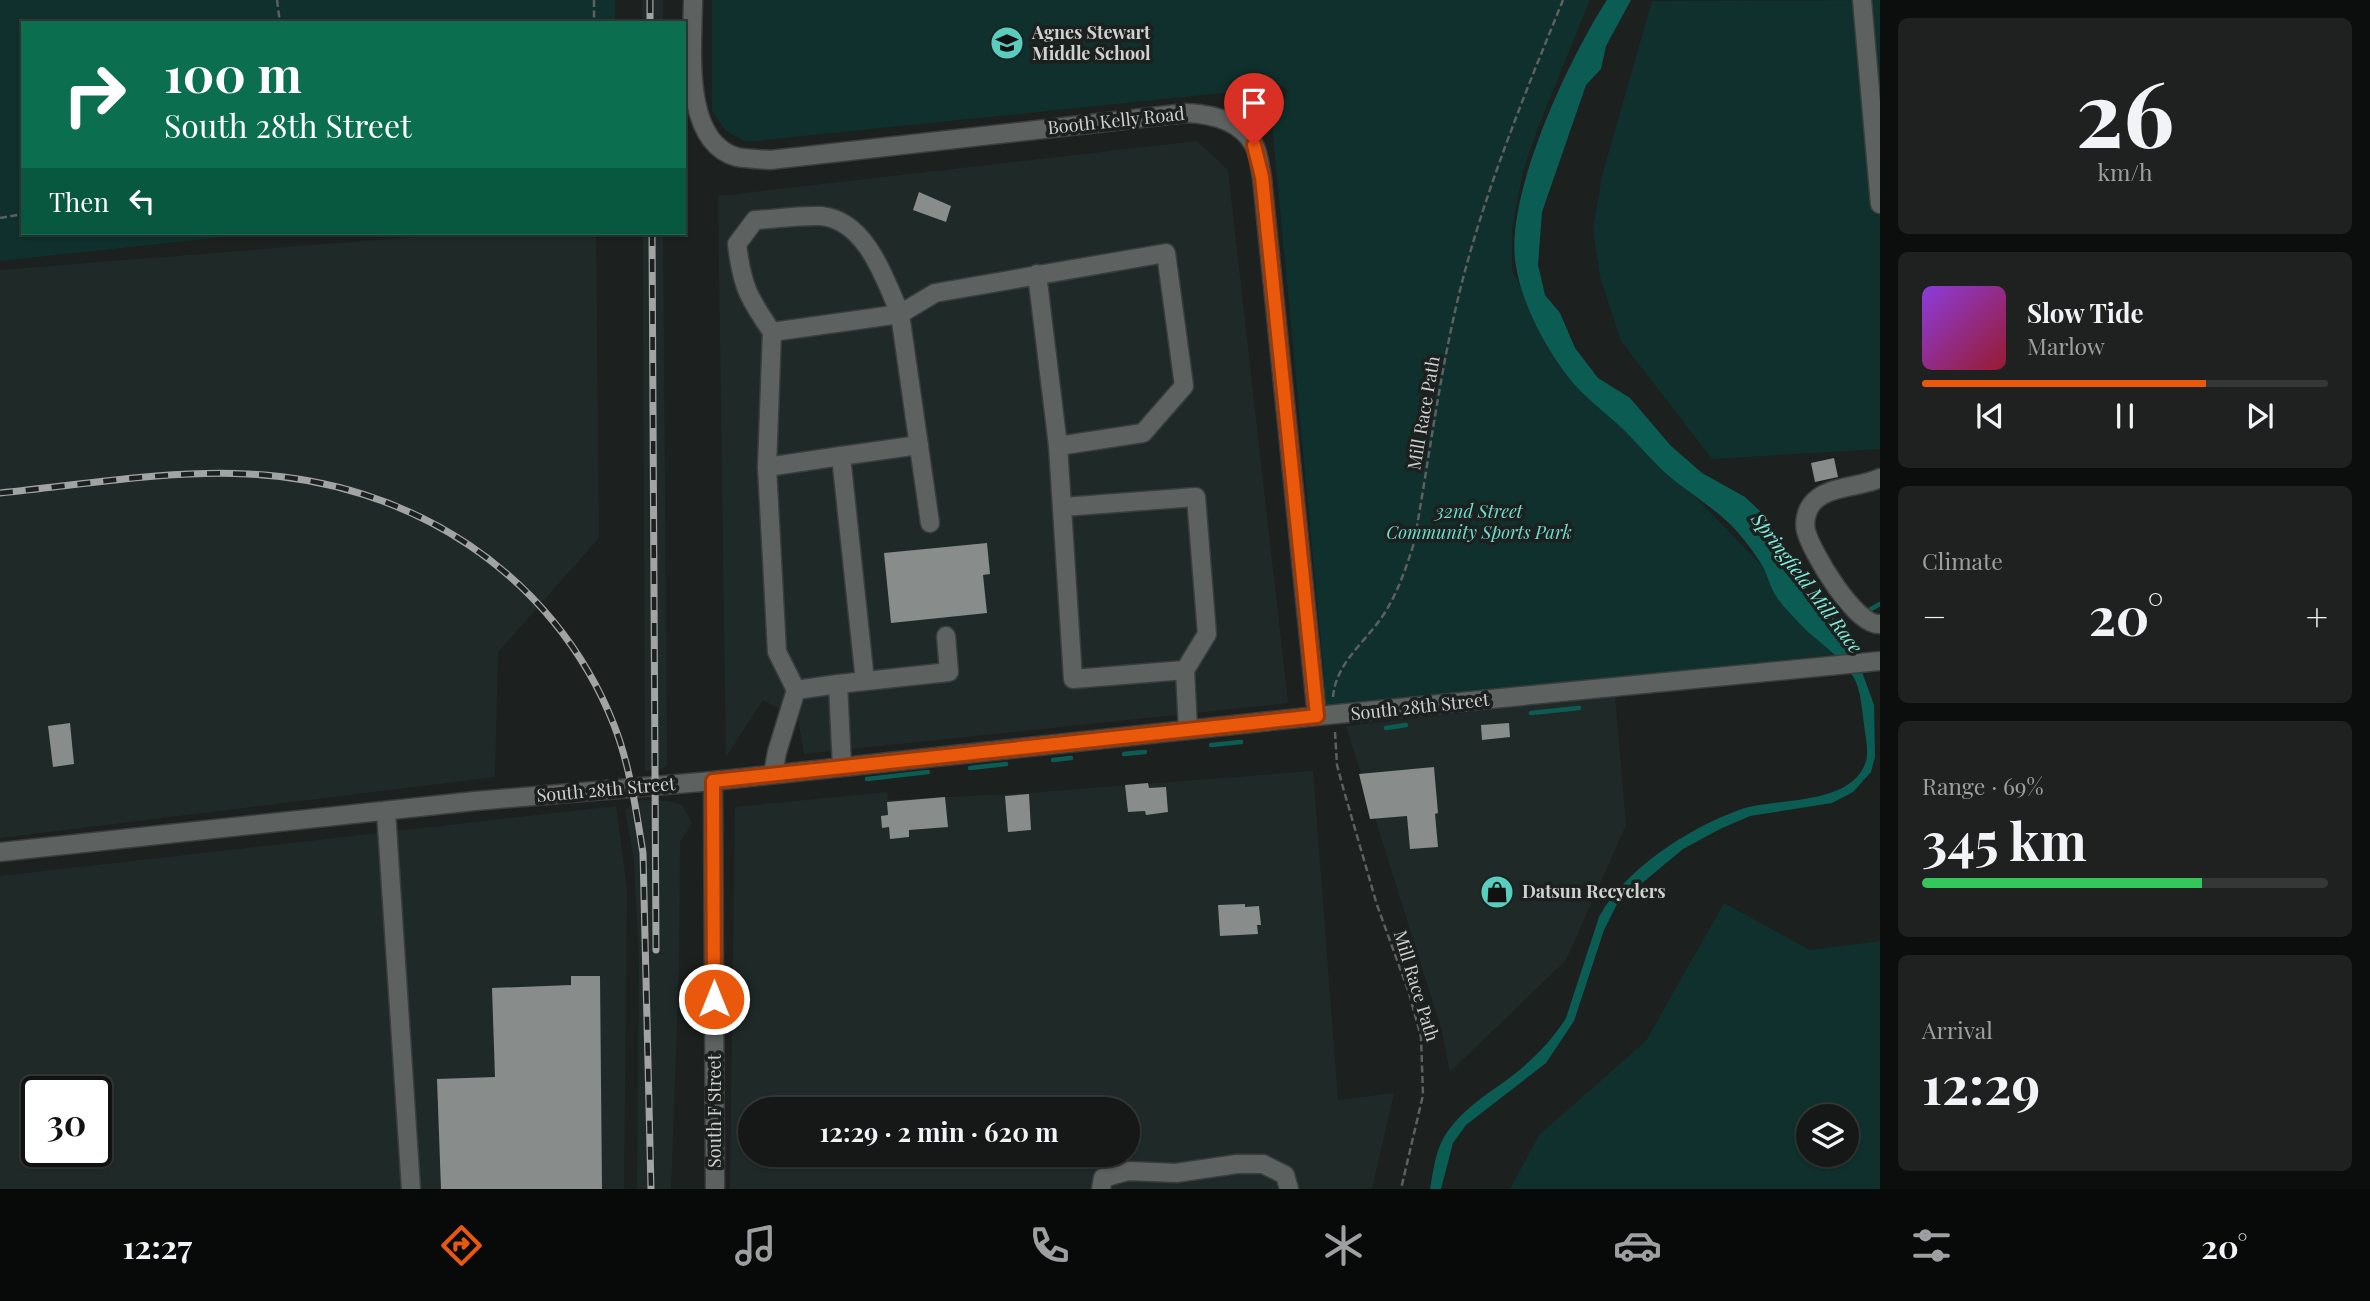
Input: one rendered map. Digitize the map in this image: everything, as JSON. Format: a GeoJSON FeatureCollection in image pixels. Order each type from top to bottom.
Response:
{"type":"FeatureCollection","features":[{"type":"Feature","properties":{"kind":"street","name":"Booth Kelly Road"},"geometry":{"type":"LineString","coordinates":[[693,0],[694,91],[699,119],[712,142],[736,157],[770,160],[1186,113],[1211,114],[1236,126],[1254,145],[1262,177],[1326,716]]}},
{"type":"Feature","properties":{"kind":"street"},"geometry":{"type":"LineString","coordinates":[[1862,0],[1880,204]]}},
{"type":"Feature","properties":{"kind":"street"},"geometry":{"type":"LineString","coordinates":[[773,774],[776,752],[796,690],[778,652],[767,467],[772,332],[741,279],[737,244],[755,220],[823,216],[849,228],[875,257],[900,314],[930,523]]}},
{"type":"Feature","properties":{"kind":"street"},"geometry":{"type":"LineString","coordinates":[[772,332],[900,314],[934,293],[1166,253],[1184,386],[1143,433],[1058,446]]}},
{"type":"Feature","properties":{"kind":"street"},"geometry":{"type":"LineString","coordinates":[[1037,274],[1058,446],[1073,679],[1185,670]]}},
{"type":"Feature","properties":{"kind":"street"},"geometry":{"type":"LineString","coordinates":[[767,467],[919,445]]}},
{"type":"Feature","properties":{"kind":"street"},"geometry":{"type":"LineString","coordinates":[[841,456],[864,681]]}},
{"type":"Feature","properties":{"kind":"street"},"geometry":{"type":"LineString","coordinates":[[1880,478],[1824,494],[1811,504],[1805,522],[1814,549],[1832,580],[1867,622],[1880,624]]}},
{"type":"Feature","properties":{"kind":"street"},"geometry":{"type":"LineString","coordinates":[[1063,507],[1196,497],[1207,634],[1185,670],[1188,730]]}},
{"type":"Feature","properties":{"kind":"street"},"geometry":{"type":"LineString","coordinates":[[796,690],[950,672],[946,635]]}},
{"type":"Feature","properties":{"kind":"street","name":"South 28th Street"},"geometry":{"type":"LineString","coordinates":[[0,852],[1880,661]]}},
{"type":"Feature","properties":{"kind":"street"},"geometry":{"type":"LineString","coordinates":[[838,684],[842,767]]}},
{"type":"Feature","properties":{"kind":"street","name":"South F Street"},"geometry":{"type":"LineString","coordinates":[[713,781],[715,1189]]}},
{"type":"Feature","properties":{"kind":"street"},"geometry":{"type":"LineString","coordinates":[[386,811],[411,1189]]}},
{"type":"Feature","properties":{"kind":"street"},"geometry":{"type":"LineString","coordinates":[[1101,1189],[1103,1178],[1128,1171],[1176,1173],[1237,1164],[1263,1164],[1285,1175],[1289,1189]]}},
{"type":"Feature","properties":{"kind":"path"},"geometry":{"type":"LineString","coordinates":[[277,0],[279,21]]}},
{"type":"Feature","properties":{"kind":"path"},"geometry":{"type":"LineString","coordinates":[[594,0],[594,21]]}},
{"type":"Feature","properties":{"kind":"path","name":"Mill Race Path"},"geometry":{"type":"LineString","coordinates":[[1401,1189],[1423,1095],[1421,1037],[1409,993],[1377,905],[1342,784],[1326,716],[1338,674],[1383,616],[1404,577],[1414,543],[1452,326],[1467,262],[1500,157],[1563,0]]}},
{"type":"Feature","properties":{"kind":"path"},"geometry":{"type":"LineString","coordinates":[[0,218],[21,214]]}},
{"type":"Feature","properties":{"kind":"shaded area"},"geometry":{"type":"Polygon","coordinates":[[[642,0],[663,0],[663,21],[642,21],[642,0]]]}},
{"type":"Feature","properties":{"kind":"shaded area"},"geometry":{"type":"Polygon","coordinates":[[[1607,0],[1631,0],[1606,46],[1601,69],[1586,85],[1542,212],[1538,265],[1545,295],[1560,313],[1575,348],[1598,378],[1630,398],[1671,446],[1702,473],[1745,497],[1763,514],[1784,571],[1821,614],[1844,622],[1851,632],[1849,636],[1874,705],[1875,757],[1871,772],[1853,792],[1832,803],[1750,816],[1720,829],[1683,849],[1617,904],[1604,930],[1574,1021],[1546,1063],[1466,1125],[1453,1143],[1441,1189],[1430,1189],[1438,1149],[1454,1123],[1534,1057],[1566,1018],[1599,917],[1610,899],[1625,883],[1660,852],[1720,818],[1754,806],[1811,798],[1845,786],[1858,776],[1867,757],[1860,697],[1851,673],[1781,603],[1760,562],[1734,528],[1668,475],[1575,385],[1543,339],[1523,295],[1516,266],[1515,237],[1519,204],[1529,167],[1558,92],[1607,0]]]}},
{"type":"Feature","properties":{"kind":"shaded area"},"geometry":{"type":"Polygon","coordinates":[[[1197,141],[1228,170],[1288,703],[804,754],[798,718],[763,700],[726,757],[718,196],[1197,141]]]}},
{"type":"Feature","properties":{"kind":"shaded area"},"geometry":{"type":"Polygon","coordinates":[[[441,235],[596,235],[599,538],[498,652],[495,777],[0,838],[0,270],[441,235]]]}},
{"type":"Feature","properties":{"kind":"shaded area"},"geometry":{"type":"Polygon","coordinates":[[[643,235],[663,235],[667,765],[663,769],[645,771],[643,235]]]}},
{"type":"Feature","properties":{"kind":"shaded area","name":"Datsun Recyclers"},"geometry":{"type":"Polygon","coordinates":[[[1615,696],[1626,825],[1566,960],[1450,1072],[1441,1028],[1346,726],[1615,696]]]}},
{"type":"Feature","properties":{"kind":"shaded area"},"geometry":{"type":"Polygon","coordinates":[[[1313,771],[1338,1100],[1394,1093],[1372,1189],[730,1189],[735,807],[887,792],[888,800],[1028,793],[1313,771]]]}},
{"type":"Feature","properties":{"kind":"shaded area"},"geometry":{"type":"Polygon","coordinates":[[[641,800],[668,801],[682,805],[692,823],[680,842],[679,967],[671,1189],[637,1189],[639,960],[634,860],[625,810],[641,800]]]}},
{"type":"Feature","properties":{"kind":"shaded area"},"geometry":{"type":"Polygon","coordinates":[[[616,806],[627,889],[624,1189],[0,1189],[0,876],[616,806]]]}},
{"type":"Feature","properties":{"kind":"green space"},"geometry":{"type":"Polygon","coordinates":[[[0,0],[615,0],[615,21],[21,21],[21,235],[241,235],[0,261],[0,0]]]}},
{"type":"Feature","properties":{"kind":"green space","name":"32nd Street Community Sports Park"},"geometry":{"type":"Polygon","coordinates":[[[712,0],[1590,0],[1523,171],[1512,229],[1512,271],[1571,376],[1695,497],[1848,653],[1319,709],[1325,684],[1272,125],[1288,91],[1281,87],[746,142],[726,131],[712,111],[712,0]]]}},
{"type":"Feature","properties":{"kind":"green space"},"geometry":{"type":"Polygon","coordinates":[[[1880,0],[1880,449],[1712,459],[1621,341],[1600,277],[1593,229],[1602,176],[1652,1],[1880,0]]]}},
{"type":"Feature","properties":{"kind":"green space"},"geometry":{"type":"Polygon","coordinates":[[[1724,903],[1810,950],[1880,941],[1880,1189],[1510,1189],[1539,1135],[1646,1041],[1724,903]]]}},
{"type":"Feature","properties":{"kind":"building"},"geometry":{"type":"Polygon","coordinates":[[[919,192],[951,206],[946,222],[913,210],[919,192]]]}},
{"type":"Feature","properties":{"kind":"building"},"geometry":{"type":"Polygon","coordinates":[[[1834,458],[1838,477],[1815,482],[1811,463],[1834,458]]]}},
{"type":"Feature","properties":{"kind":"building"},"geometry":{"type":"Polygon","coordinates":[[[987,543],[990,574],[983,575],[987,613],[891,623],[884,553],[987,543]]]}},
{"type":"Feature","properties":{"kind":"building"},"geometry":{"type":"Polygon","coordinates":[[[70,723],[74,764],[53,767],[48,726],[70,723]]]}},
{"type":"Feature","properties":{"kind":"building"},"geometry":{"type":"Polygon","coordinates":[[[1509,723],[1510,737],[1482,740],[1481,725],[1509,723]]]}},
{"type":"Feature","properties":{"kind":"building"},"geometry":{"type":"Polygon","coordinates":[[[1434,767],[1438,847],[1410,849],[1407,816],[1370,819],[1359,774],[1434,767]]]}},
{"type":"Feature","properties":{"kind":"building"},"geometry":{"type":"Polygon","coordinates":[[[1148,783],[1149,788],[1166,787],[1168,812],[1146,815],[1145,811],[1128,812],[1125,785],[1148,783]]]}},
{"type":"Feature","properties":{"kind":"building"},"geometry":{"type":"Polygon","coordinates":[[[1029,794],[1031,830],[1008,832],[1005,796],[1029,794]]]}},
{"type":"Feature","properties":{"kind":"building"},"geometry":{"type":"Polygon","coordinates":[[[945,797],[948,827],[909,830],[909,837],[890,839],[889,827],[882,828],[881,816],[888,815],[887,802],[945,797]]]}},
{"type":"Feature","properties":{"kind":"building"},"geometry":{"type":"Polygon","coordinates":[[[1245,904],[1245,907],[1259,906],[1261,925],[1257,925],[1258,934],[1220,936],[1218,905],[1245,904]]]}},
{"type":"Feature","properties":{"kind":"building"},"geometry":{"type":"Polygon","coordinates":[[[571,976],[600,976],[602,1189],[441,1189],[437,1079],[495,1077],[492,988],[571,985],[571,976]]]}},
{"type":"Feature","properties":{"kind":"waterway"},"geometry":{"type":"LineString","coordinates":[[1871,609],[1880,604]]}},
{"type":"Feature","properties":{"kind":"waterway"},"geometry":{"type":"LineString","coordinates":[[1531,713],[1579,708]]}},
{"type":"Feature","properties":{"kind":"waterway"},"geometry":{"type":"LineString","coordinates":[[1386,728],[1406,725]]}},
{"type":"Feature","properties":{"kind":"waterway"},"geometry":{"type":"LineString","coordinates":[[1211,745],[1241,742]]}},
{"type":"Feature","properties":{"kind":"waterway"},"geometry":{"type":"LineString","coordinates":[[1124,754],[1145,752]]}},
{"type":"Feature","properties":{"kind":"waterway"},"geometry":{"type":"LineString","coordinates":[[1053,760],[1071,758]]}},
{"type":"Feature","properties":{"kind":"waterway"},"geometry":{"type":"LineString","coordinates":[[970,768],[1006,764]]}},
{"type":"Feature","properties":{"kind":"waterway"},"geometry":{"type":"LineString","coordinates":[[867,779],[928,772]]}},
{"type":"Feature","properties":{"kind":"railway"},"geometry":{"type":"LineString","coordinates":[[650,0],[650,21]]}},
{"type":"Feature","properties":{"kind":"railway"},"geometry":{"type":"LineString","coordinates":[[652,235],[656,950]]}},
{"type":"Feature","properties":{"kind":"railway"},"geometry":{"type":"LineString","coordinates":[[0,493],[186,474],[248,474],[307,481],[364,495],[418,516],[468,545],[514,580],[554,622],[588,671],[614,725],[628,772],[638,821],[643,853],[651,1189]]}},
{"type":"Feature","properties":{"kind":"place","name":"Agnes Stewart Middle School"},"geometry":{"type":"Point","coordinates":[1007,43]}},
{"type":"Feature","properties":{"kind":"place","name":"Datsun Recyclers"},"geometry":{"type":"Point","coordinates":[1497,892]}},
{"type":"Feature","properties":{"kind":"route"},"geometry":{"type":"LineString","coordinates":[[714,999],[713,781],[1317,716],[1262,177],[1254,145]]}},
{"type":"Feature","properties":{"kind":"water label","name":"Springfield Mill Race"},"geometry":{"type":"Point","coordinates":[1807,583]}}]}
